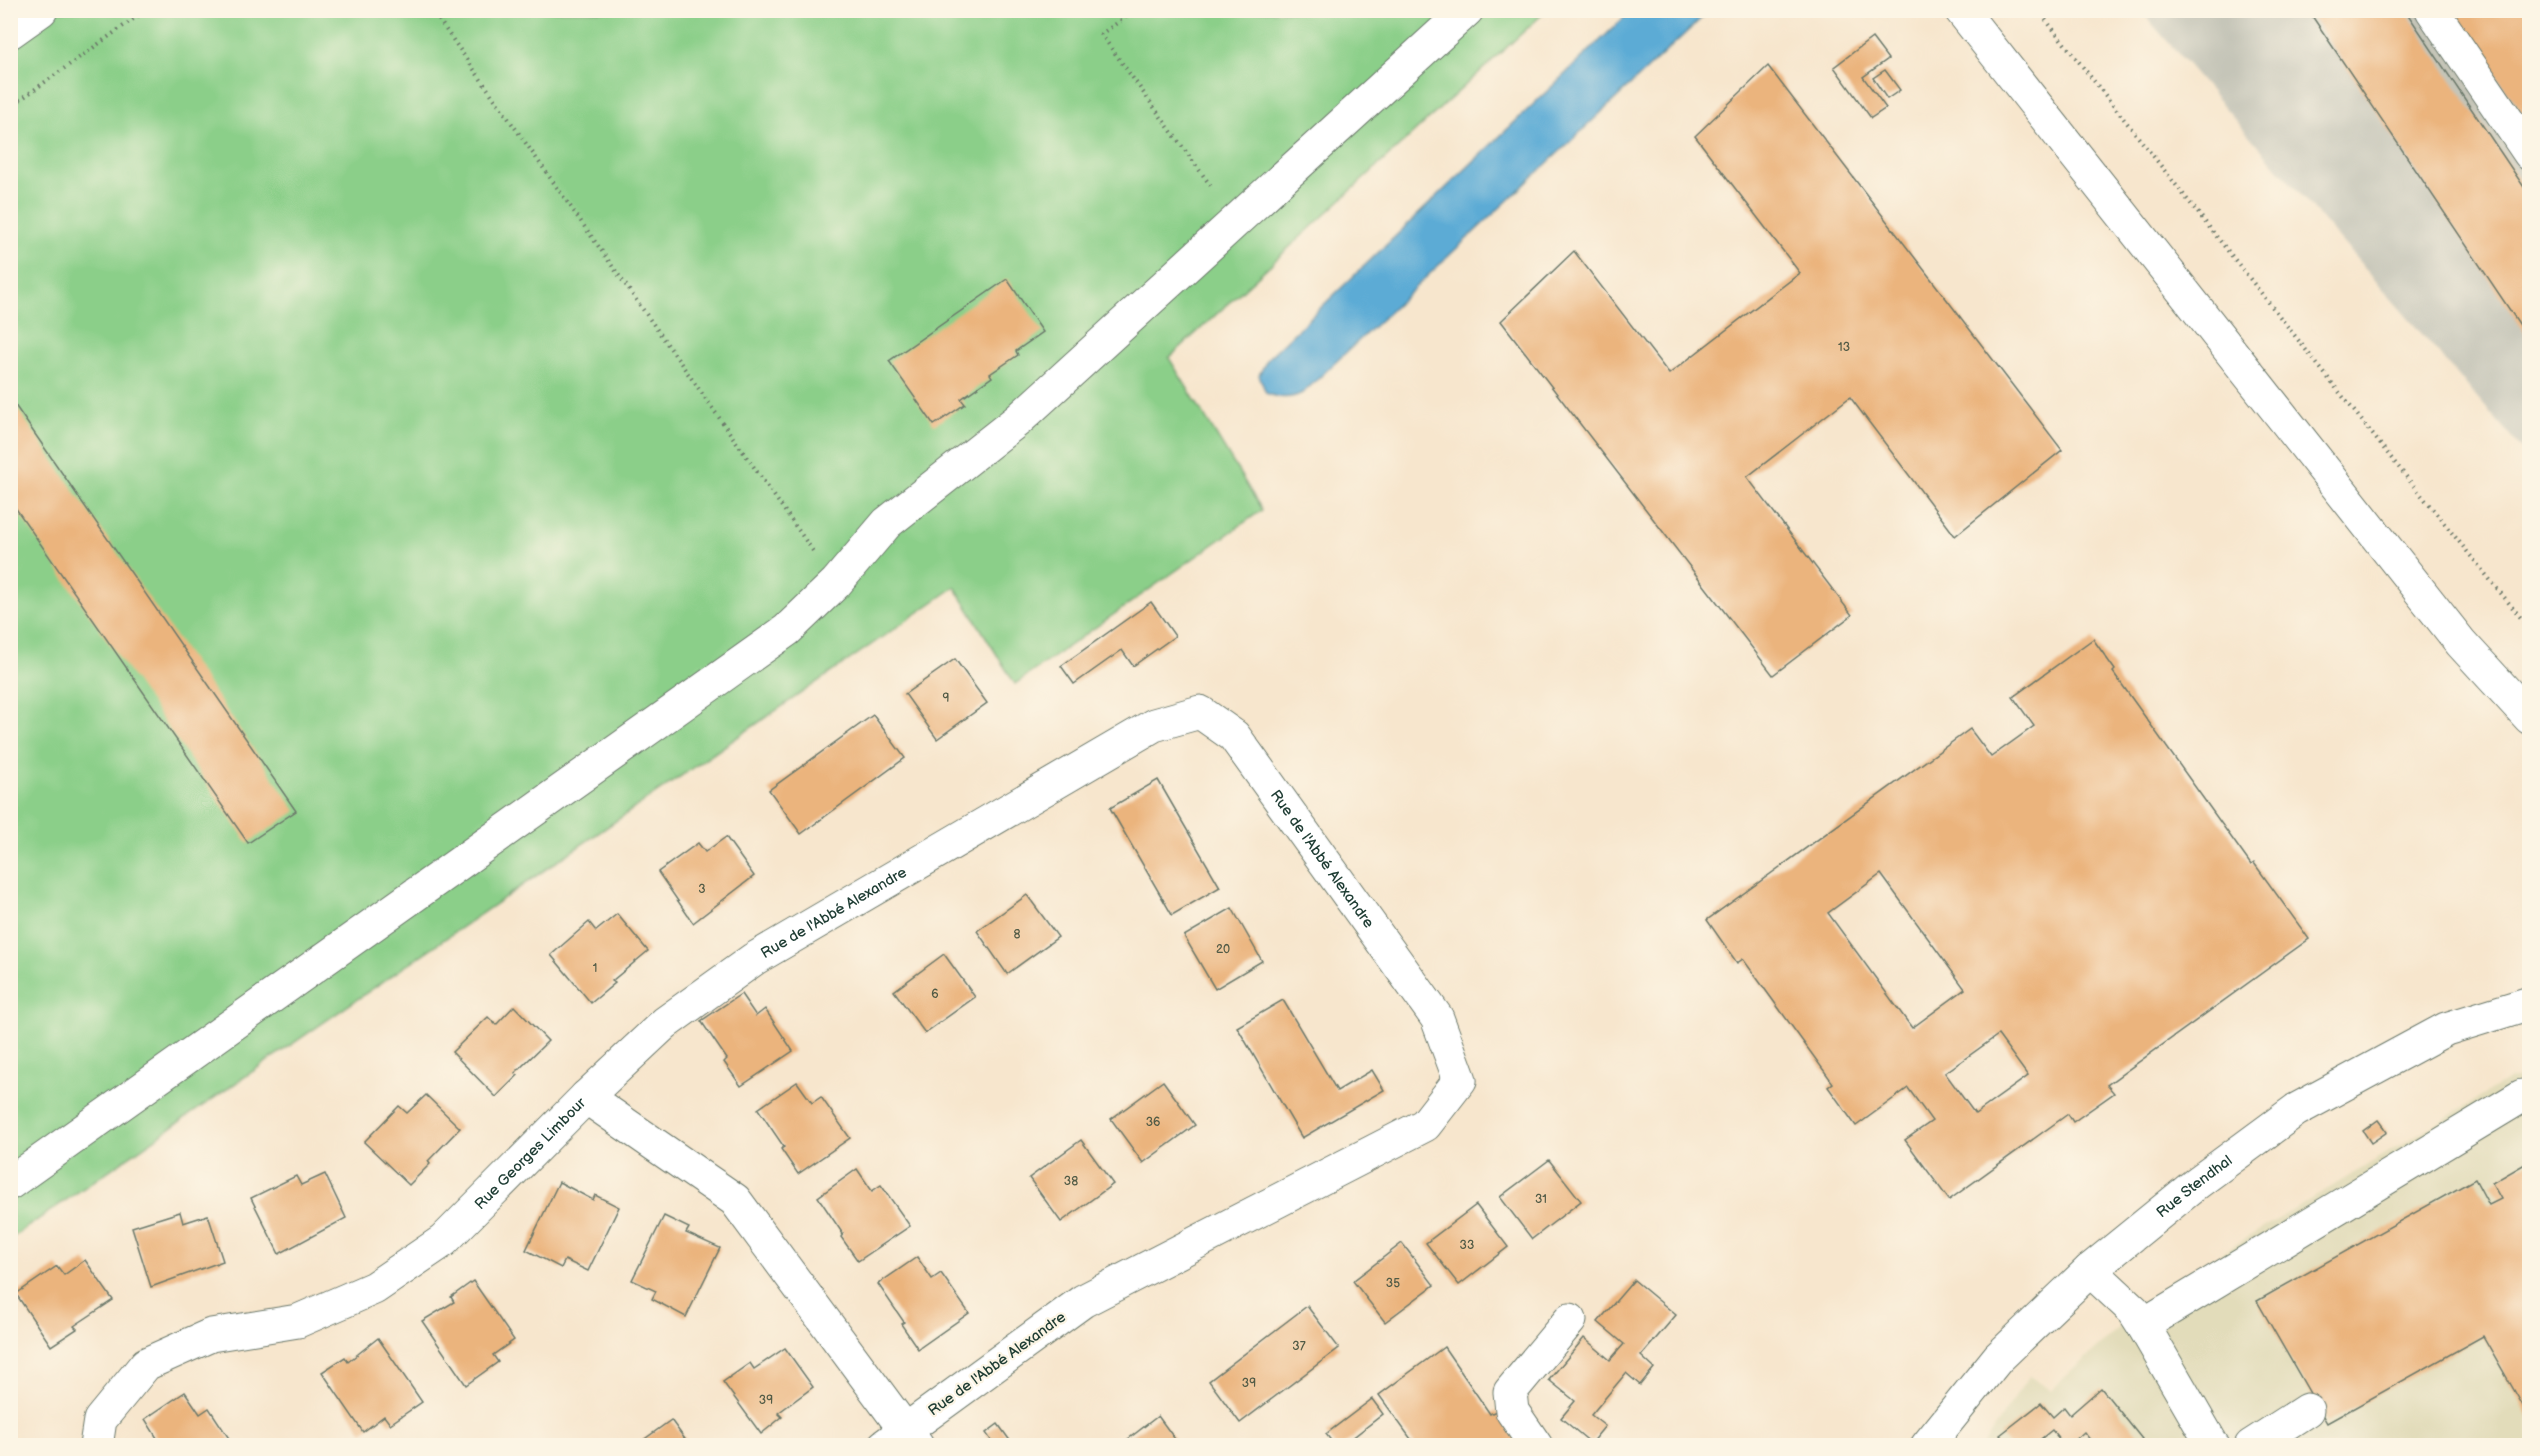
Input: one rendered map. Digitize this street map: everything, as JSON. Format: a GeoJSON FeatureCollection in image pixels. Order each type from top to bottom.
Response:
{"type":"FeatureCollection","features":[{"type":"Feature","properties":{"kind":"street"},"geometry":{"type":"LineString","coordinates":[[10,32],[41,10]]}},
{"type":"Feature","properties":{"kind":"street"},"geometry":{"type":"LineString","coordinates":[[10,1183],[788,630],[836,584],[887,523],[1017,420],[1467,10]]}},
{"type":"Feature","properties":{"kind":"street"},"geometry":{"type":"LineString","coordinates":[[1961,10],[2461,643],[2529,718]]}},
{"type":"Feature","properties":{"kind":"street"},"geometry":{"type":"LineString","coordinates":[[2432,10],[2529,154]]}},
{"type":"Feature","properties":{"kind":"street","name":"Rue de l'Abbé Alexandre"},"geometry":{"type":"LineString","coordinates":[[586,1097],[665,1023],[753,959],[1154,725],[1200,712],[1234,736],[1437,1018],[1460,1080],[1425,1125],[1083,1301],[902,1440]]}},
{"type":"Feature","properties":{"kind":"street","name":"Rue Stendhal"},"geometry":{"type":"LineString","coordinates":[[1927,1446],[1998,1358],[2090,1270],[2197,1183],[2296,1110],[2446,1029],[2525,1006]]}},
{"type":"Feature","properties":{"kind":"street"},"geometry":{"type":"LineString","coordinates":[[2143,1325],[2522,1096],[2529,1096]]}},
{"type":"Feature","properties":{"kind":"street","name":"Rue Georges Limbour"},"geometry":{"type":"LineString","coordinates":[[96,1446],[100,1420],[146,1364],[211,1335],[298,1321],[374,1288],[443,1241],[586,1097],[735,1200],[902,1440]]}},
{"type":"Feature","properties":{"kind":"street"},"geometry":{"type":"LineString","coordinates":[[2090,1270],[2134,1311],[2213,1446]]}},
{"type":"Feature","properties":{"kind":"street"},"geometry":{"type":"LineString","coordinates":[[1536,1446],[1512,1411],[1510,1392],[1570,1320]]}},
{"type":"Feature","properties":{"kind":"street"},"geometry":{"type":"LineString","coordinates":[[2251,1446],[2307,1410]]}},
{"type":"Feature","properties":{"kind":"path"},"geometry":{"type":"LineString","coordinates":[[10,107],[146,10]]}},
{"type":"Feature","properties":{"kind":"path"},"geometry":{"type":"LineString","coordinates":[[432,10],[836,584]]}},
{"type":"Feature","properties":{"kind":"path"},"geometry":{"type":"LineString","coordinates":[[1136,10],[1101,34],[1235,221]]}},
{"type":"Feature","properties":{"kind":"path"},"geometry":{"type":"LineString","coordinates":[[2038,10],[2529,629]]}},
{"type":"Feature","properties":{"kind":"shaded area"},"geometry":{"type":"Polygon","coordinates":[[[2141,11],[2529,11],[2529,457],[2141,11]]]}},
{"type":"Feature","properties":{"kind":"shaded area"},"geometry":{"type":"Polygon","coordinates":[[[2529,1075],[2529,1445],[1982,1446],[2029,1376],[2051,1390],[2159,1291],[2510,1079],[2529,1075]]]}},
{"type":"Feature","properties":{"kind":"green space"},"geometry":{"type":"Polygon","coordinates":[[[11,11],[1546,11],[1169,358],[1262,510],[1015,684],[955,587],[11,1238],[11,11]]]}},
{"type":"Feature","properties":{"kind":"water"},"geometry":{"type":"Polygon","coordinates":[[[1631,11],[1709,11],[1304,392],[1285,398],[1266,393],[1259,375],[1268,358],[1631,11]]]}},
{"type":"Feature","properties":{"kind":"building"},"geometry":{"type":"Polygon","coordinates":[[[2308,10],[2405,10],[2530,196],[2530,340],[2308,10]]]}},
{"type":"Feature","properties":{"kind":"building"},"geometry":{"type":"Polygon","coordinates":[[[2452,10],[2530,10],[2530,125],[2452,10]]]}},
{"type":"Feature","properties":{"kind":"building"},"geometry":{"type":"Polygon","coordinates":[[[1872,38],[1888,59],[1863,77],[1886,108],[1871,118],[1834,67],[1872,38]]]}},
{"type":"Feature","properties":{"kind":"building"},"geometry":{"type":"Polygon","coordinates":[[[1768,66],[2062,450],[1955,536],[1850,397],[1747,477],[1852,615],[1773,675],[1501,321],[1574,251],[1669,374],[1800,273],[1695,136],[1768,66]]]}},
{"type":"Feature","properties":{"kind":"building"},"geometry":{"type":"Polygon","coordinates":[[[1885,70],[1900,90],[1887,99],[1873,78],[1885,70]]]}},
{"type":"Feature","properties":{"kind":"building"},"geometry":{"type":"Polygon","coordinates":[[[1007,279],[1043,332],[1016,351],[1018,355],[990,374],[992,377],[961,399],[965,404],[934,425],[889,361],[1007,279]]]}},
{"type":"Feature","properties":{"kind":"building"},"geometry":{"type":"Polygon","coordinates":[[[10,398],[296,811],[248,843],[10,500],[10,398]]]}},
{"type":"Feature","properties":{"kind":"building"},"geometry":{"type":"Polygon","coordinates":[[[1151,602],[1175,636],[1133,666],[1122,650],[1074,684],[1061,666],[1151,602]]]}},
{"type":"Feature","properties":{"kind":"building"},"geometry":{"type":"Polygon","coordinates":[[[2093,639],[2115,670],[2113,672],[2251,865],[2254,863],[2309,939],[2107,1085],[2114,1093],[2073,1122],[2068,1114],[1949,1200],[1905,1140],[1932,1121],[1908,1088],[1856,1126],[1828,1087],[1833,1083],[1743,959],[1737,963],[1707,920],[1970,729],[1991,757],[2034,726],[2013,697],[2093,639]],[[1881,874],[1828,913],[1912,1028],[1965,989],[1881,874]],[[1998,1035],[1945,1073],[1975,1114],[2028,1076],[1998,1035]]]}},
{"type":"Feature","properties":{"kind":"building"},"geometry":{"type":"Polygon","coordinates":[[[955,659],[987,703],[937,739],[905,694],[955,659]]]}},
{"type":"Feature","properties":{"kind":"building"},"geometry":{"type":"Polygon","coordinates":[[[873,715],[905,758],[801,834],[769,790],[873,715]]]}},
{"type":"Feature","properties":{"kind":"building"},"geometry":{"type":"Polygon","coordinates":[[[1158,780],[1220,887],[1172,915],[1110,808],[1158,780]]]}},
{"type":"Feature","properties":{"kind":"building"},"geometry":{"type":"Polygon","coordinates":[[[726,837],[754,876],[693,923],[658,872],[698,843],[705,852],[726,837]]]}},
{"type":"Feature","properties":{"kind":"building"},"geometry":{"type":"Polygon","coordinates":[[[1027,895],[1058,937],[1007,974],[977,931],[1027,895]]]}},
{"type":"Feature","properties":{"kind":"building"},"geometry":{"type":"Polygon","coordinates":[[[1232,908],[1262,961],[1215,989],[1184,936],[1232,908]]]}},
{"type":"Feature","properties":{"kind":"building"},"geometry":{"type":"Polygon","coordinates":[[[617,914],[648,951],[612,981],[615,983],[591,1003],[551,955],[589,922],[596,931],[617,914]]]}},
{"type":"Feature","properties":{"kind":"building"},"geometry":{"type":"Polygon","coordinates":[[[944,954],[975,997],[925,1033],[894,991],[944,954]]]}},
{"type":"Feature","properties":{"kind":"building"},"geometry":{"type":"Polygon","coordinates":[[[741,994],[756,1016],[765,1009],[793,1051],[741,1086],[724,1062],[727,1059],[701,1021],[741,994]]]}},
{"type":"Feature","properties":{"kind":"building"},"geometry":{"type":"Polygon","coordinates":[[[1283,1000],[1337,1091],[1372,1070],[1384,1090],[1302,1138],[1237,1027],[1283,1000]]]}},
{"type":"Feature","properties":{"kind":"building"},"geometry":{"type":"Polygon","coordinates":[[[514,1006],[548,1041],[515,1073],[518,1075],[496,1097],[452,1052],[488,1017],[496,1025],[514,1006]]]}},
{"type":"Feature","properties":{"kind":"building"},"geometry":{"type":"Polygon","coordinates":[[[1163,1081],[1195,1125],[1143,1163],[1111,1119],[1163,1081]]]}},
{"type":"Feature","properties":{"kind":"building"},"geometry":{"type":"Polygon","coordinates":[[[797,1082],[812,1103],[821,1097],[850,1138],[798,1174],[781,1149],[784,1147],[758,1109],[797,1082]]]}},
{"type":"Feature","properties":{"kind":"building"},"geometry":{"type":"Polygon","coordinates":[[[426,1095],[460,1128],[428,1161],[430,1164],[409,1185],[364,1142],[399,1106],[407,1113],[426,1095]]]}},
{"type":"Feature","properties":{"kind":"building"},"geometry":{"type":"Polygon","coordinates":[[[2378,1120],[2387,1132],[2371,1143],[2363,1131],[2378,1120]]]}},
{"type":"Feature","properties":{"kind":"building"},"geometry":{"type":"Polygon","coordinates":[[[1081,1140],[1113,1184],[1061,1222],[1029,1178],[1081,1140]]]}},
{"type":"Feature","properties":{"kind":"building"},"geometry":{"type":"Polygon","coordinates":[[[1549,1160],[1581,1201],[1532,1239],[1500,1197],[1549,1160]]]}},
{"type":"Feature","properties":{"kind":"building"},"geometry":{"type":"Polygon","coordinates":[[[2530,1161],[2530,1418],[2483,1336],[2327,1423],[2257,1301],[2475,1179],[2489,1205],[2501,1199],[2492,1183],[2530,1161]]]}},
{"type":"Feature","properties":{"kind":"building"},"geometry":{"type":"Polygon","coordinates":[[[857,1169],[872,1191],[881,1185],[910,1226],[858,1261],[818,1197],[857,1169]]]}},
{"type":"Feature","properties":{"kind":"building"},"geometry":{"type":"Polygon","coordinates":[[[325,1174],[346,1218],[279,1254],[251,1198],[296,1176],[301,1185],[325,1174]]]}},
{"type":"Feature","properties":{"kind":"building"},"geometry":{"type":"Polygon","coordinates":[[[559,1182],[593,1200],[595,1195],[619,1207],[588,1271],[565,1260],[561,1268],[526,1250],[559,1182]]]}},
{"type":"Feature","properties":{"kind":"building"},"geometry":{"type":"Polygon","coordinates":[[[1476,1205],[1508,1247],[1459,1285],[1426,1243],[1476,1205]]]}},
{"type":"Feature","properties":{"kind":"building"},"geometry":{"type":"Polygon","coordinates":[[[180,1212],[183,1223],[208,1215],[223,1261],[151,1287],[132,1227],[180,1212]]]}},
{"type":"Feature","properties":{"kind":"building"},"geometry":{"type":"Polygon","coordinates":[[[664,1216],[689,1228],[686,1233],[720,1248],[686,1317],[652,1299],[656,1291],[632,1280],[664,1216]]]}},
{"type":"Feature","properties":{"kind":"building"},"geometry":{"type":"Polygon","coordinates":[[[1402,1243],[1434,1285],[1385,1322],[1353,1281],[1402,1243]]]}},
{"type":"Feature","properties":{"kind":"building"},"geometry":{"type":"Polygon","coordinates":[[[917,1257],[932,1279],[941,1273],[969,1313],[918,1349],[901,1324],[904,1322],[878,1284],[917,1257]]]}},
{"type":"Feature","properties":{"kind":"building"},"geometry":{"type":"Polygon","coordinates":[[[85,1260],[113,1300],[74,1326],[77,1329],[51,1346],[16,1294],[57,1266],[64,1275],[85,1260]]]}},
{"type":"Feature","properties":{"kind":"building"},"geometry":{"type":"Polygon","coordinates":[[[1634,1280],[1676,1315],[1641,1356],[1654,1368],[1640,1385],[1626,1373],[1591,1415],[1605,1426],[1591,1443],[1561,1418],[1575,1401],[1549,1380],[1584,1338],[1610,1360],[1624,1344],[1598,1322],[1634,1280]]]}},
{"type":"Feature","properties":{"kind":"building"},"geometry":{"type":"Polygon","coordinates":[[[473,1281],[514,1340],[493,1355],[498,1362],[466,1385],[422,1321],[454,1302],[451,1297],[473,1281]]]}},
{"type":"Feature","properties":{"kind":"building"},"geometry":{"type":"Polygon","coordinates":[[[1307,1306],[1339,1348],[1240,1423],[1209,1381],[1307,1306]]]}},
{"type":"Feature","properties":{"kind":"building"},"geometry":{"type":"Polygon","coordinates":[[[378,1338],[422,1402],[390,1424],[384,1416],[363,1432],[322,1372],[345,1357],[348,1362],[378,1338]]]}},
{"type":"Feature","properties":{"kind":"building"},"geometry":{"type":"Polygon","coordinates":[[[1444,1347],[1490,1414],[1496,1411],[1520,1446],[1416,1446],[1379,1395],[1444,1347]]]}},
{"type":"Feature","properties":{"kind":"building"},"geometry":{"type":"Polygon","coordinates":[[[785,1348],[813,1387],[778,1413],[782,1417],[761,1434],[723,1382],[750,1363],[754,1369],[785,1348]]]}},
{"type":"Feature","properties":{"kind":"building"},"geometry":{"type":"Polygon","coordinates":[[[2101,1388],[2142,1439],[2136,1446],[2095,1446],[2084,1432],[2065,1446],[2052,1430],[2032,1446],[2009,1446],[2000,1435],[2041,1403],[2053,1417],[2064,1407],[2070,1415],[2101,1388]]]}},
{"type":"Feature","properties":{"kind":"building"},"geometry":{"type":"Polygon","coordinates":[[[185,1392],[200,1414],[209,1408],[234,1446],[162,1446],[145,1419],[185,1392]]]}},
{"type":"Feature","properties":{"kind":"building"},"geometry":{"type":"Polygon","coordinates":[[[1372,1399],[1383,1414],[1342,1446],[1335,1446],[1326,1434],[1372,1399]]]}},
{"type":"Feature","properties":{"kind":"building"},"geometry":{"type":"Polygon","coordinates":[[[1158,1416],[1180,1446],[1119,1446],[1158,1416]]]}},
{"type":"Feature","properties":{"kind":"building"},"geometry":{"type":"Polygon","coordinates":[[[671,1420],[690,1446],[635,1446],[671,1420]]]}},
{"type":"Feature","properties":{"kind":"building"},"geometry":{"type":"Polygon","coordinates":[[[998,1424],[1011,1442],[1007,1446],[995,1446],[986,1433],[998,1424]]]}}]}
